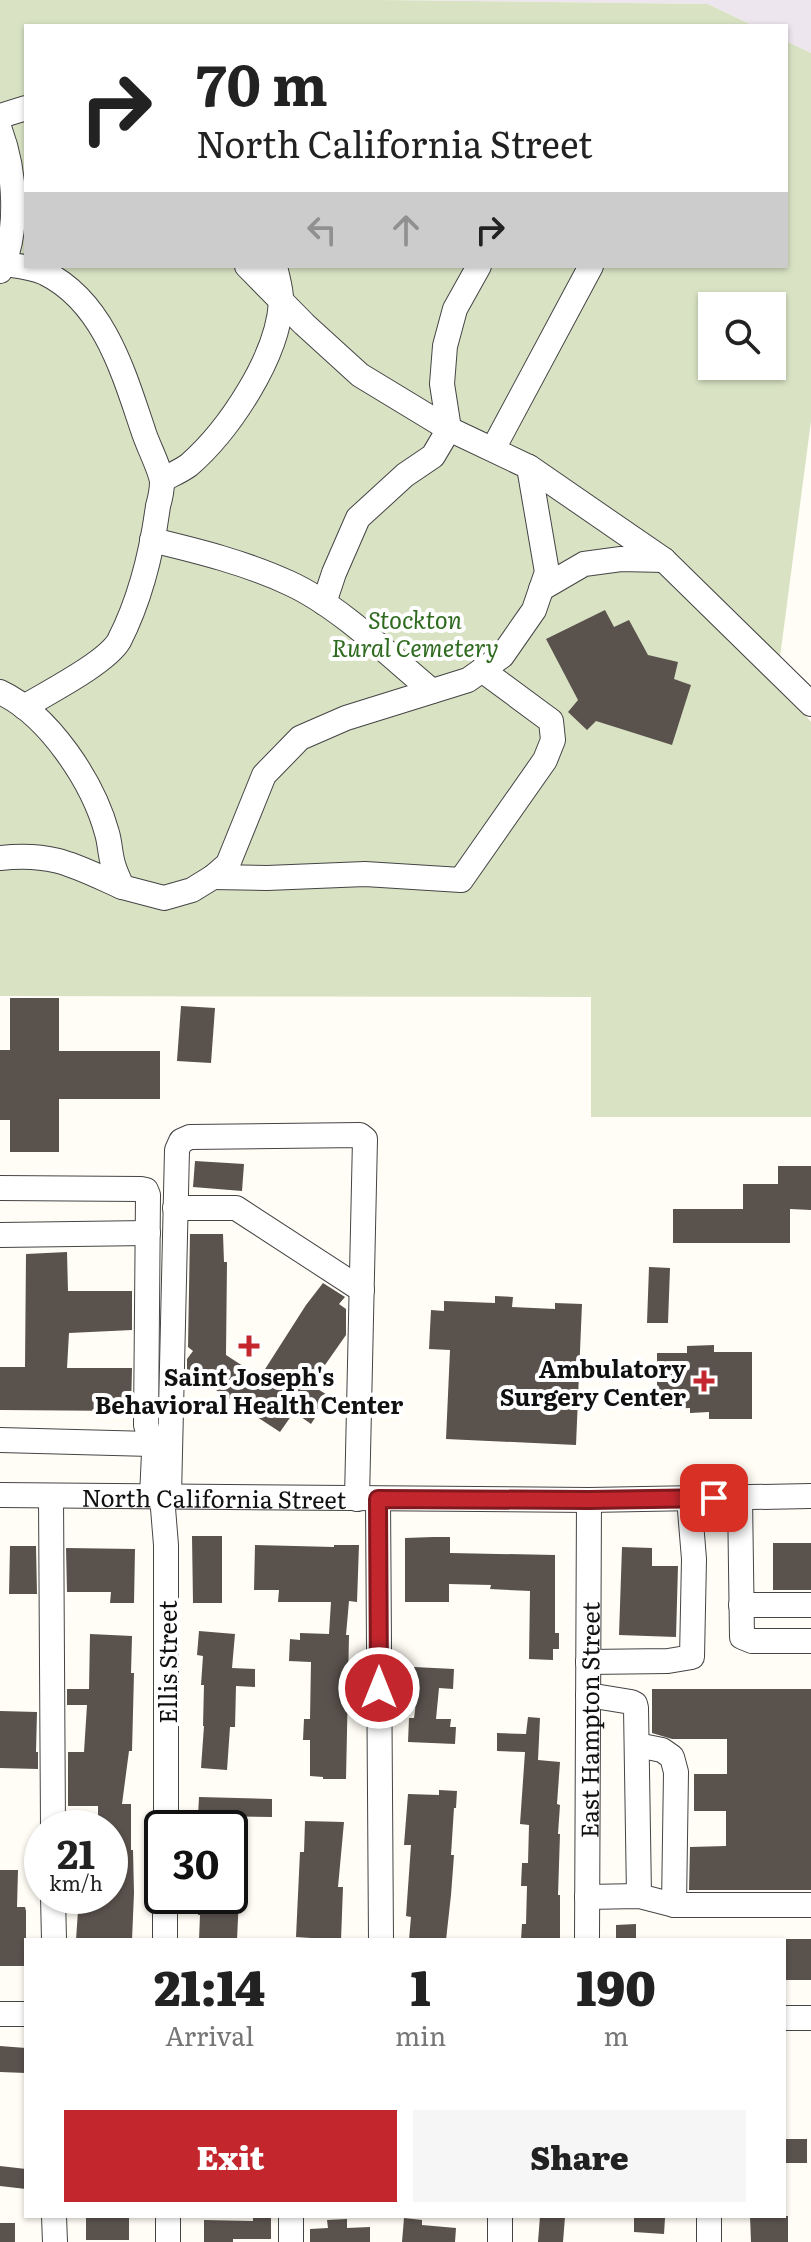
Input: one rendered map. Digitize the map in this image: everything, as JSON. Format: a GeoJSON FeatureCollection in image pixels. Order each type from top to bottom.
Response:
{"type":"FeatureCollection","features":[{"type":"Feature","properties":{"kind":"street"},"geometry":{"type":"LineString","coordinates":[[0,116],[24,109]]}},
{"type":"Feature","properties":{"kind":"street"},"geometry":{"type":"LineString","coordinates":[[0,130],[8,151],[13,193],[11,230],[2,268],[31,268],[47,274],[72,292],[98,322],[122,370],[162,480],[149,556],[117,644],[100,660],[24,707]]}},
{"type":"Feature","properties":{"kind":"street"},"geometry":{"type":"LineString","coordinates":[[249,268],[360,375],[449,429],[529,467],[664,560],[811,704]]}},
{"type":"Feature","properties":{"kind":"street"},"geometry":{"type":"LineString","coordinates":[[162,480],[187,466],[222,430],[256,382],[274,336],[281,301],[275,268]]}},
{"type":"Feature","properties":{"kind":"street"},"geometry":{"type":"LineString","coordinates":[[324,603],[358,518],[405,475],[433,456],[449,429],[442,384],[445,346],[455,309],[478,268]]}},
{"type":"Feature","properties":{"kind":"street"},"geometry":{"type":"LineString","coordinates":[[493,449],[590,268]]}},
{"type":"Feature","properties":{"kind":"street"},"geometry":{"type":"LineString","coordinates":[[0,858],[25,856],[63,861],[122,887],[164,898],[192,890],[213,877],[228,864],[264,775],[300,738],[346,718],[468,680],[502,656],[534,610],[547,572],[529,467]]}},
{"type":"Feature","properties":{"kind":"street"},"geometry":{"type":"LineString","coordinates":[[152,540],[205,553],[289,583],[324,603],[432,691]]}},
{"type":"Feature","properties":{"kind":"street"},"geometry":{"type":"LineString","coordinates":[[541,589],[584,564],[621,559],[664,560]]}},
{"type":"Feature","properties":{"kind":"street"},"geometry":{"type":"LineString","coordinates":[[213,877],[365,874],[461,880],[545,760],[553,740],[551,721],[482,670]]}},
{"type":"Feature","properties":{"kind":"street"},"geometry":{"type":"LineString","coordinates":[[0,692],[24,707],[72,759],[92,793],[122,887]]}},
{"type":"Feature","properties":{"kind":"street"},"geometry":{"type":"LineString","coordinates":[[161,1496],[177,1150],[181,1141],[190,1137],[360,1135],[365,1139],[362,1290],[381,1938]]}},
{"type":"Feature","properties":{"kind":"street"},"geometry":{"type":"LineString","coordinates":[[0,1188],[146,1190],[146,1425],[161,1496]]}},
{"type":"Feature","properties":{"kind":"street"},"geometry":{"type":"LineString","coordinates":[[175,1208],[236,1208],[362,1290]]}},
{"type":"Feature","properties":{"kind":"street"},"geometry":{"type":"LineString","coordinates":[[0,1235],[148,1233]]}},
{"type":"Feature","properties":{"kind":"street"},"geometry":{"type":"LineString","coordinates":[[0,1440],[151,1444]]}},
{"type":"Feature","properties":{"kind":"street","name":"North California Street"},"geometry":{"type":"LineString","coordinates":[[0,1495],[589,1500],[811,1496]]}},
{"type":"Feature","properties":{"kind":"street"},"geometry":{"type":"LineString","coordinates":[[51,1496],[53,1810]]}},
{"type":"Feature","properties":{"kind":"street","name":"Ellis Street"},"geometry":{"type":"LineString","coordinates":[[161,1496],[166,1545],[166,1810]]}},
{"type":"Feature","properties":{"kind":"street"},"geometry":{"type":"LineString","coordinates":[[740,1497],[742,1637],[752,1641],[811,1641]]}},
{"type":"Feature","properties":{"kind":"street"},"geometry":{"type":"LineString","coordinates":[[588,1662],[668,1661],[692,1657],[694,1559],[689,1498]]}},
{"type":"Feature","properties":{"kind":"street","name":"East Hampton Street"},"geometry":{"type":"LineString","coordinates":[[587,1938],[589,1500]]}},
{"type":"Feature","properties":{"kind":"street"},"geometry":{"type":"LineString","coordinates":[[741,1605],[811,1605]]}},
{"type":"Feature","properties":{"kind":"street"},"geometry":{"type":"LineString","coordinates":[[588,1695],[635,1704],[639,1896]]}},
{"type":"Feature","properties":{"kind":"street"},"geometry":{"type":"LineString","coordinates":[[637,1745],[662,1750],[672,1757],[676,1772],[674,1905]]}},
{"type":"Feature","properties":{"kind":"street"},"geometry":{"type":"LineString","coordinates":[[587,1897],[639,1896],[674,1905],[811,1905]]}},
{"type":"Feature","properties":{"kind":"street"},"geometry":{"type":"LineString","coordinates":[[53,1914],[54,1938]]}},
{"type":"Feature","properties":{"kind":"street"},"geometry":{"type":"LineString","coordinates":[[165,1914],[165,1938]]}},
{"type":"Feature","properties":{"kind":"street"},"geometry":{"type":"LineString","coordinates":[[0,2014],[24,2014]]}},
{"type":"Feature","properties":{"kind":"street"},"geometry":{"type":"LineString","coordinates":[[786,2018],[811,2018]]}},
{"type":"Feature","properties":{"kind":"street"},"geometry":{"type":"LineString","coordinates":[[54,2218],[55,2242]]}},
{"type":"Feature","properties":{"kind":"street"},"geometry":{"type":"LineString","coordinates":[[168,2218],[168,2242]]}},
{"type":"Feature","properties":{"kind":"street"},"geometry":{"type":"LineString","coordinates":[[291,2218],[291,2242]]}},
{"type":"Feature","properties":{"kind":"street"},"geometry":{"type":"LineString","coordinates":[[500,2218],[500,2242]]}},
{"type":"Feature","properties":{"kind":"street"},"geometry":{"type":"LineString","coordinates":[[709,2218],[709,2242]]}},
{"type":"Feature","properties":{"kind":"shaded area"},"geometry":{"type":"Polygon","coordinates":[[[382,0],[811,0],[811,53],[788,42],[788,24],[750,24],[708,4],[382,0]]]}},
{"type":"Feature","properties":{"kind":"green space","name":"Stockton Rural Cemetery"},"geometry":{"type":"Polygon","coordinates":[[[0,0],[708,4],[750,24],[24,24],[24,268],[788,268],[788,42],[811,53],[811,421],[777,680],[811,722],[811,1117],[591,1117],[591,997],[0,996],[0,0]]]}},
{"type":"Feature","properties":{"kind":"building"},"geometry":{"type":"Polygon","coordinates":[[[605,610],[614,627],[629,620],[648,655],[678,662],[674,679],[691,685],[672,745],[596,721],[587,730],[568,712],[578,700],[546,639],[605,610]]]}},
{"type":"Feature","properties":{"kind":"building"},"geometry":{"type":"Polygon","coordinates":[[[10,998],[59,998],[59,1051],[160,1051],[160,1099],[59,1099],[59,1152],[10,1152],[10,1120],[0,1120],[0,1050],[10,1050],[10,998]]]}},
{"type":"Feature","properties":{"kind":"building"},"geometry":{"type":"Polygon","coordinates":[[[181,1006],[215,1008],[211,1063],[177,1061],[181,1006]]]}},
{"type":"Feature","properties":{"kind":"building"},"geometry":{"type":"Polygon","coordinates":[[[195,1161],[244,1164],[242,1191],[193,1187],[195,1161]]]}},
{"type":"Feature","properties":{"kind":"building"},"geometry":{"type":"Polygon","coordinates":[[[778,1166],[811,1166],[811,1210],[790,1209],[790,1243],[673,1243],[673,1209],[743,1209],[743,1184],[778,1184],[778,1166]]]}},
{"type":"Feature","properties":{"kind":"building"},"geometry":{"type":"Polygon","coordinates":[[[190,1234],[223,1234],[224,1262],[227,1262],[226,1355],[260,1377],[323,1283],[345,1297],[339,1304],[346,1309],[346,1335],[311,1385],[329,1396],[311,1424],[294,1412],[280,1432],[187,1371],[187,1359],[193,1351],[188,1347],[190,1234]]]}},
{"type":"Feature","properties":{"kind":"building"},"geometry":{"type":"Polygon","coordinates":[[[67,1252],[68,1291],[132,1291],[132,1330],[69,1333],[67,1368],[132,1368],[131,1411],[0,1410],[0,1367],[25,1367],[26,1254],[67,1252]]]}},
{"type":"Feature","properties":{"kind":"building"},"geometry":{"type":"Polygon","coordinates":[[[649,1267],[670,1268],[668,1323],[647,1323],[649,1267]]]}},
{"type":"Feature","properties":{"kind":"building"},"geometry":{"type":"Polygon","coordinates":[[[495,1296],[513,1297],[512,1307],[555,1309],[555,1303],[582,1304],[576,1445],[446,1439],[450,1350],[429,1349],[431,1310],[444,1311],[444,1301],[495,1303],[495,1296]]]}},
{"type":"Feature","properties":{"kind":"building","name":"Ambulatory Surgery Center"},"geometry":{"type":"Polygon","coordinates":[[[714,1345],[714,1352],[752,1352],[752,1419],[709,1419],[709,1412],[690,1413],[690,1408],[657,1409],[657,1353],[687,1353],[687,1346],[714,1345]]]}},
{"type":"Feature","properties":{"kind":"building"},"geometry":{"type":"Polygon","coordinates":[[[192,1536],[222,1536],[222,1603],[193,1603],[192,1536]]]}},
{"type":"Feature","properties":{"kind":"building"},"geometry":{"type":"Polygon","coordinates":[[[450,1537],[450,1553],[555,1555],[555,1633],[559,1633],[559,1649],[553,1649],[553,1660],[529,1659],[530,1591],[490,1589],[491,1585],[449,1584],[449,1602],[405,1602],[405,1538],[450,1537]]]}},
{"type":"Feature","properties":{"kind":"building"},"geometry":{"type":"Polygon","coordinates":[[[773,1543],[811,1543],[811,1590],[773,1590],[773,1543]]]}},
{"type":"Feature","properties":{"kind":"building"},"geometry":{"type":"Polygon","coordinates":[[[255,1545],[359,1545],[357,1602],[349,1601],[346,1635],[349,1635],[346,1779],[310,1776],[310,1740],[303,1740],[304,1719],[310,1719],[311,1662],[289,1661],[290,1639],[300,1640],[300,1633],[329,1634],[331,1602],[278,1602],[279,1590],[254,1590],[255,1545]]]}},
{"type":"Feature","properties":{"kind":"building"},"geometry":{"type":"Polygon","coordinates":[[[10,1546],[36,1546],[37,1594],[9,1594],[10,1546]]]}},
{"type":"Feature","properties":{"kind":"building"},"geometry":{"type":"Polygon","coordinates":[[[622,1547],[652,1548],[652,1566],[678,1566],[676,1637],[619,1635],[622,1547]]]}},
{"type":"Feature","properties":{"kind":"building"},"geometry":{"type":"Polygon","coordinates":[[[66,1548],[135,1549],[134,1603],[110,1603],[111,1592],[67,1592],[66,1548]]]}},
{"type":"Feature","properties":{"kind":"building"},"geometry":{"type":"Polygon","coordinates":[[[199,1631],[235,1634],[232,1668],[255,1669],[255,1687],[236,1686],[235,1727],[230,1727],[227,1770],[201,1768],[204,1685],[201,1685],[203,1656],[197,1655],[199,1631]]]}},
{"type":"Feature","properties":{"kind":"building"},"geometry":{"type":"Polygon","coordinates":[[[90,1634],[132,1636],[132,1751],[129,1751],[122,1804],[131,1804],[132,1938],[76,1938],[78,1914],[128,1914],[128,1810],[68,1806],[68,1752],[84,1752],[87,1705],[67,1705],[67,1689],[89,1689],[90,1634]]]}},
{"type":"Feature","properties":{"kind":"building"},"geometry":{"type":"Polygon","coordinates":[[[414,1667],[454,1669],[453,1689],[439,1688],[436,1719],[451,1719],[450,1727],[456,1727],[455,1744],[408,1742],[409,1718],[414,1718],[418,1687],[413,1687],[414,1667]]]}},
{"type":"Feature","properties":{"kind":"building"},"geometry":{"type":"Polygon","coordinates":[[[652,1689],[811,1689],[811,1890],[689,1890],[690,1847],[726,1846],[726,1811],[694,1811],[694,1774],[727,1774],[727,1739],[672,1739],[652,1733],[652,1689]]]}},
{"type":"Feature","properties":{"kind":"building"},"geometry":{"type":"Polygon","coordinates":[[[0,1711],[37,1712],[38,1769],[0,1768],[0,1711]]]}},
{"type":"Feature","properties":{"kind":"building"},"geometry":{"type":"Polygon","coordinates":[[[528,1717],[540,1718],[538,1760],[560,1762],[557,1804],[560,1805],[560,1938],[521,1938],[522,1924],[526,1924],[527,1886],[521,1886],[522,1863],[528,1863],[529,1825],[520,1824],[525,1752],[497,1751],[497,1733],[526,1734],[528,1717]]]}},
{"type":"Feature","properties":{"kind":"building"},"geometry":{"type":"Polygon","coordinates":[[[439,1790],[457,1791],[446,1938],[409,1938],[411,1917],[406,1916],[411,1845],[404,1845],[408,1794],[439,1795],[439,1790]]]}},
{"type":"Feature","properties":{"kind":"building"},"geometry":{"type":"Polygon","coordinates":[[[199,1797],[272,1799],[272,1817],[248,1817],[248,1810],[198,1810],[199,1797]]]}},
{"type":"Feature","properties":{"kind":"building"},"geometry":{"type":"Polygon","coordinates":[[[305,1821],[344,1822],[338,1887],[343,1887],[341,1938],[296,1937],[300,1852],[304,1852],[305,1821]]]}},
{"type":"Feature","properties":{"kind":"building"},"geometry":{"type":"Polygon","coordinates":[[[0,1870],[18,1870],[17,1907],[24,1907],[26,1914],[24,1966],[0,1966],[0,1870]]]}},
{"type":"Feature","properties":{"kind":"building"},"geometry":{"type":"Polygon","coordinates":[[[238,1914],[237,1938],[199,1938],[200,1915],[238,1914]]]}},
{"type":"Feature","properties":{"kind":"building"},"geometry":{"type":"Polygon","coordinates":[[[636,1924],[636,1938],[616,1938],[616,1925],[636,1924]]]}},
{"type":"Feature","properties":{"kind":"building"},"geometry":{"type":"Polygon","coordinates":[[[786,1939],[811,1939],[811,1980],[786,1980],[786,1939]]]}},
{"type":"Feature","properties":{"kind":"building"},"geometry":{"type":"Polygon","coordinates":[[[0,2046],[24,2048],[24,2073],[0,2072],[0,2046]]]}},
{"type":"Feature","properties":{"kind":"building"},"geometry":{"type":"Polygon","coordinates":[[[786,2139],[807,2139],[807,2163],[786,2163],[786,2139]]]}},
{"type":"Feature","properties":{"kind":"building"},"geometry":{"type":"Polygon","coordinates":[[[0,2166],[24,2169],[24,2189],[0,2186],[0,2166]]]}},
{"type":"Feature","properties":{"kind":"building"},"geometry":{"type":"Polygon","coordinates":[[[788,2216],[788,2242],[751,2242],[750,2218],[788,2216]]]}},
{"type":"Feature","properties":{"kind":"building"},"geometry":{"type":"Polygon","coordinates":[[[86,2218],[129,2218],[129,2240],[86,2240],[86,2218]]]}},
{"type":"Feature","properties":{"kind":"building"},"geometry":{"type":"Polygon","coordinates":[[[253,2218],[271,2218],[271,2239],[204,2242],[204,2220],[253,2221],[253,2218]]]}},
{"type":"Feature","properties":{"kind":"building"},"geometry":{"type":"Polygon","coordinates":[[[404,2218],[422,2220],[422,2225],[456,2228],[455,2242],[402,2242],[404,2218]]]}},
{"type":"Feature","properties":{"kind":"building"},"geometry":{"type":"Polygon","coordinates":[[[540,2218],[565,2218],[563,2242],[538,2242],[540,2218]]]}},
{"type":"Feature","properties":{"kind":"building"},"geometry":{"type":"Polygon","coordinates":[[[634,2218],[665,2218],[664,2234],[634,2232],[634,2218]]]}},
{"type":"Feature","properties":{"kind":"building"},"geometry":{"type":"Polygon","coordinates":[[[347,2219],[347,2228],[370,2227],[370,2242],[310,2242],[310,2229],[328,2228],[327,2220],[347,2219]]]}},
{"type":"Feature","properties":{"kind":"building"},"geometry":{"type":"Polygon","coordinates":[[[0,2223],[15,2223],[15,2242],[0,2242],[0,2223]]]}},
{"type":"Feature","properties":{"kind":"place","name":"Saint Joseph's Behavioral Health Center"},"geometry":{"type":"Point","coordinates":[249,1346]}},
{"type":"Feature","properties":{"kind":"place","name":"Ambulatory Surgery Center"},"geometry":{"type":"Point","coordinates":[704,1381]}},
{"type":"Feature","properties":{"kind":"route"},"geometry":{"type":"LineString","coordinates":[[379,1688],[378,1499],[714,1498]]}}]}
